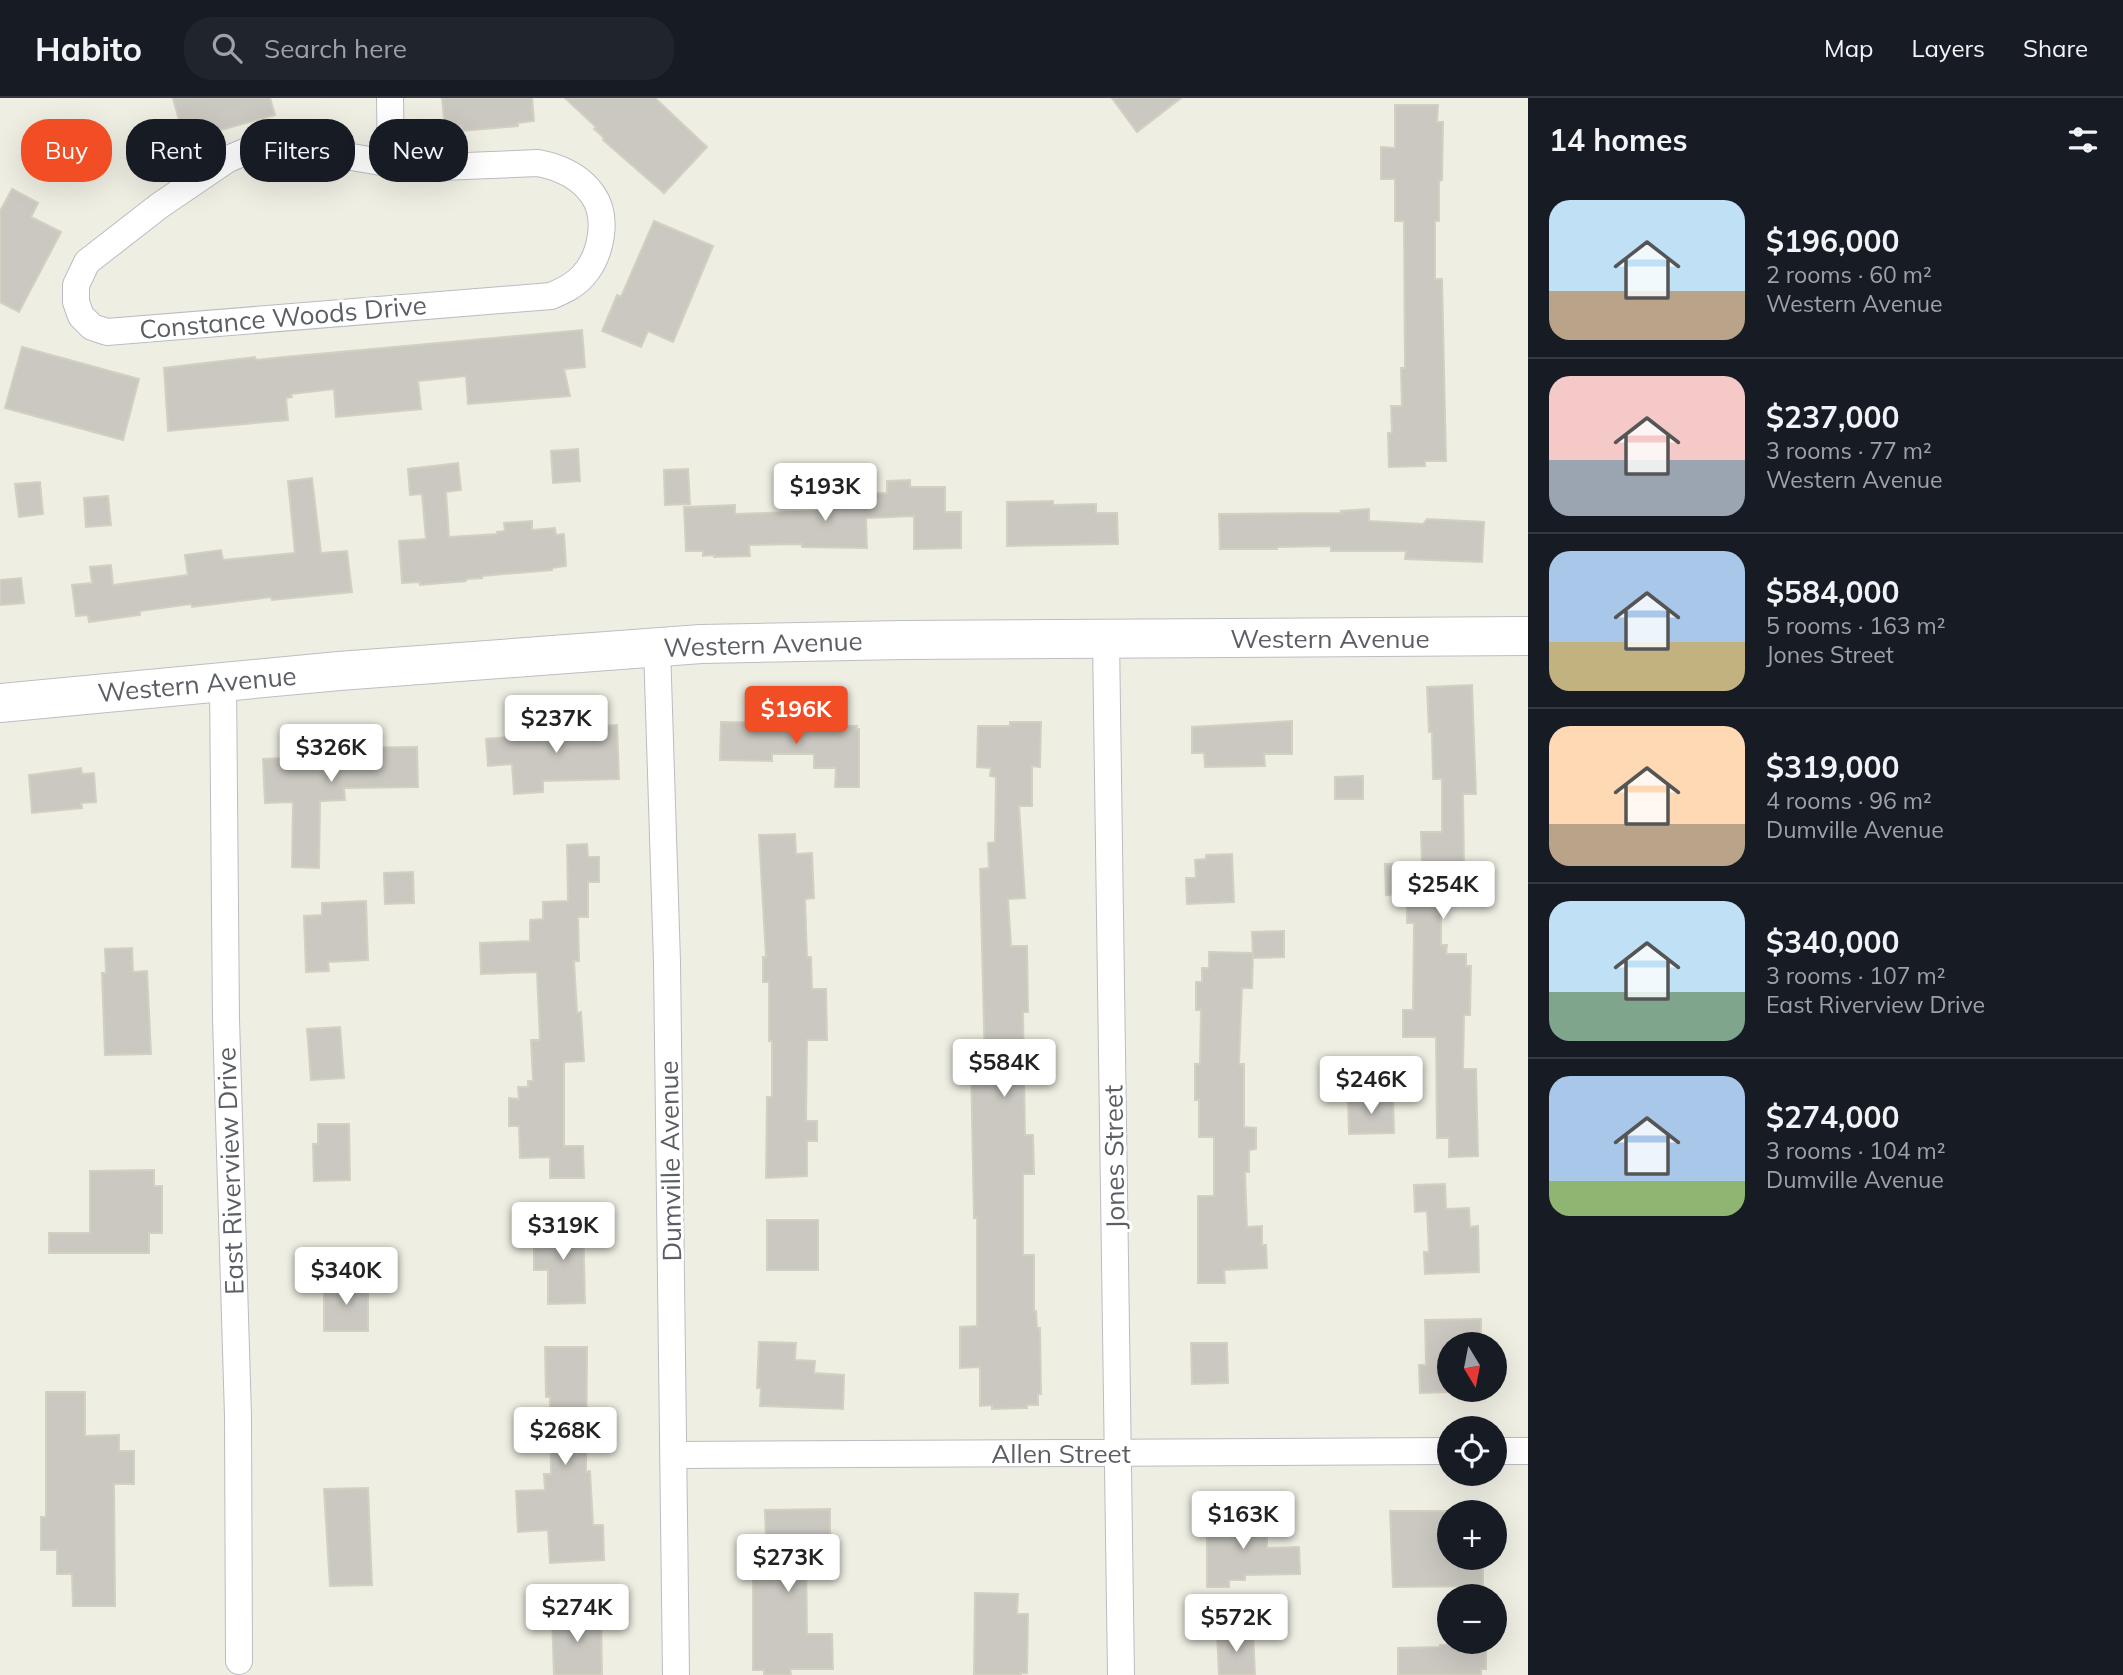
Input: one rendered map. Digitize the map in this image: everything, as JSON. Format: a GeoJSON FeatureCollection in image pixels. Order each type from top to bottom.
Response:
{"type":"FeatureCollection","features":[{"type":"Feature","properties":{"kind":"street"},"geometry":{"type":"LineString","coordinates":[[390,98],[390,119]]}},
{"type":"Feature","properties":{"kind":"street","name":"Constance Woods Drive"},"geometry":{"type":"LineString","coordinates":[[273,146],[299,148],[391,165],[416,168],[538,163],[555,166],[578,178],[593,195],[600,211],[601,233],[595,255],[583,275],[567,289],[551,296],[107,332],[92,327],[81,316],[76,302],[76,285],[87,262],[159,206],[228,159],[247,151],[273,146]]}},
{"type":"Feature","properties":{"kind":"street","name":"Western Avenue"},"geometry":{"type":"LineString","coordinates":[[0,703],[223,681],[701,644],[889,640],[1528,636]]}},
{"type":"Feature","properties":{"kind":"street","name":"Jones Street"},"geometry":{"type":"LineString","coordinates":[[1106,639],[1121,1675]]}},
{"type":"Feature","properties":{"kind":"street","name":"Dumville Avenue"},"geometry":{"type":"LineString","coordinates":[[657,647],[667,962],[676,1675]]}},
{"type":"Feature","properties":{"kind":"street","name":"East Riverview Drive"},"geometry":{"type":"LineString","coordinates":[[223,681],[226,1033],[238,1416],[239,1661]]}},
{"type":"Feature","properties":{"kind":"street","name":"Allen Street"},"geometry":{"type":"LineString","coordinates":[[674,1455],[1437,1451]]}},
{"type":"Feature","properties":{"kind":"street"},"geometry":{"type":"LineString","coordinates":[[1507,1451],[1528,1451]]}},
{"type":"Feature","properties":{"kind":"building"},"geometry":{"type":"Polygon","coordinates":[[[173,98],[270,98],[275,115],[260,119],[240,119],[240,125],[226,129],[226,119],[179,119],[173,98]]]}},
{"type":"Feature","properties":{"kind":"building"},"geometry":{"type":"Polygon","coordinates":[[[442,98],[532,98],[534,121],[518,123],[518,126],[468,130],[468,119],[444,119],[442,98]]]}},
{"type":"Feature","properties":{"kind":"building"},"geometry":{"type":"Polygon","coordinates":[[[565,98],[655,98],[707,147],[664,193],[603,140],[594,129],[596,127],[565,98]]]}},
{"type":"Feature","properties":{"kind":"building"},"geometry":{"type":"Polygon","coordinates":[[[1112,98],[1181,98],[1137,132],[1112,98]]]}},
{"type":"Feature","properties":{"kind":"building"},"geometry":{"type":"Polygon","coordinates":[[[1395,105],[1438,105],[1437,122],[1443,122],[1439,221],[1435,221],[1435,279],[1442,279],[1446,461],[1425,461],[1425,466],[1389,467],[1388,433],[1392,433],[1391,406],[1402,406],[1401,368],[1405,368],[1404,221],[1395,221],[1395,179],[1381,179],[1381,147],[1395,148],[1395,105]]]}},
{"type":"Feature","properties":{"kind":"building"},"geometry":{"type":"Polygon","coordinates":[[[12,189],[38,203],[31,217],[61,232],[19,312],[0,302],[0,211],[12,189]]]}},
{"type":"Feature","properties":{"kind":"building"},"geometry":{"type":"Polygon","coordinates":[[[654,221],[713,246],[673,342],[648,331],[641,347],[602,331],[617,295],[621,297],[654,221]]]}},
{"type":"Feature","properties":{"kind":"building"},"geometry":{"type":"Polygon","coordinates":[[[582,330],[585,367],[564,369],[570,396],[468,404],[466,376],[418,381],[421,409],[336,417],[334,389],[291,394],[292,397],[286,398],[288,420],[168,431],[164,368],[255,357],[256,360],[582,330]]]}},
{"type":"Feature","properties":{"kind":"building"},"geometry":{"type":"Polygon","coordinates":[[[22,347],[139,379],[123,440],[5,408],[22,347]]]}},
{"type":"Feature","properties":{"kind":"building"},"geometry":{"type":"Polygon","coordinates":[[[578,449],[580,481],[553,483],[551,451],[578,449]]]}},
{"type":"Feature","properties":{"kind":"building"},"geometry":{"type":"Polygon","coordinates":[[[458,463],[461,490],[446,492],[449,537],[497,534],[505,531],[504,523],[532,521],[532,530],[555,528],[556,535],[564,534],[566,566],[552,570],[482,576],[466,581],[420,585],[420,582],[402,583],[399,541],[426,539],[422,494],[410,495],[408,469],[458,463]]]}},
{"type":"Feature","properties":{"kind":"building"},"geometry":{"type":"Polygon","coordinates":[[[688,469],[690,504],[665,505],[664,470],[688,469]]]}},
{"type":"Feature","properties":{"kind":"building"},"geometry":{"type":"Polygon","coordinates":[[[312,478],[321,553],[347,551],[352,592],[272,600],[271,597],[192,607],[191,604],[89,622],[88,615],[76,616],[72,585],[92,583],[90,567],[111,565],[113,585],[188,575],[185,555],[221,550],[223,560],[295,553],[288,481],[312,478]]]}},
{"type":"Feature","properties":{"kind":"building"},"geometry":{"type":"Polygon","coordinates":[[[910,480],[910,487],[945,487],[945,512],[961,512],[961,548],[914,549],[914,516],[866,518],[867,548],[802,547],[802,544],[749,545],[750,556],[714,557],[703,556],[703,551],[686,551],[684,507],[735,505],[735,514],[826,511],[825,495],[887,493],[887,481],[910,480]]]}},
{"type":"Feature","properties":{"kind":"building"},"geometry":{"type":"Polygon","coordinates":[[[40,482],[43,514],[19,517],[15,484],[40,482]]]}},
{"type":"Feature","properties":{"kind":"building"},"geometry":{"type":"Polygon","coordinates":[[[108,496],[111,525],[86,527],[84,498],[108,496]]]}},
{"type":"Feature","properties":{"kind":"building"},"geometry":{"type":"Polygon","coordinates":[[[1053,501],[1053,505],[1096,504],[1096,513],[1117,513],[1118,544],[1007,546],[1007,502],[1053,501]]]}},
{"type":"Feature","properties":{"kind":"building"},"geometry":{"type":"Polygon","coordinates":[[[1369,509],[1369,521],[1423,524],[1427,519],[1484,522],[1482,562],[1405,559],[1406,551],[1331,551],[1331,546],[1220,549],[1219,514],[1342,513],[1341,511],[1369,509]]]}},
{"type":"Feature","properties":{"kind":"building"},"geometry":{"type":"Polygon","coordinates":[[[21,578],[24,603],[0,605],[0,580],[21,578]]]}},
{"type":"Feature","properties":{"kind":"building"},"geometry":{"type":"Polygon","coordinates":[[[1472,685],[1476,794],[1463,794],[1464,867],[1459,867],[1459,899],[1441,900],[1441,945],[1447,945],[1446,954],[1466,954],[1466,966],[1471,966],[1470,1015],[1464,1015],[1463,1069],[1476,1069],[1478,1156],[1449,1157],[1449,1138],[1437,1138],[1436,1037],[1403,1037],[1403,1010],[1413,1010],[1414,923],[1407,923],[1407,894],[1386,895],[1385,864],[1422,863],[1421,832],[1442,832],[1442,779],[1433,779],[1427,687],[1472,685]]]}},
{"type":"Feature","properties":{"kind":"building"},"geometry":{"type":"Polygon","coordinates":[[[1292,721],[1292,754],[1264,754],[1265,766],[1205,767],[1204,753],[1192,753],[1192,727],[1292,721]]]}},
{"type":"Feature","properties":{"kind":"building"},"geometry":{"type":"Polygon","coordinates":[[[536,722],[537,729],[617,725],[619,779],[543,781],[543,792],[514,794],[512,764],[488,766],[486,739],[508,737],[507,724],[536,722]]]}},
{"type":"Feature","properties":{"kind":"building"},"geometry":{"type":"Polygon","coordinates":[[[721,722],[815,727],[857,726],[859,787],[835,787],[836,768],[814,768],[814,754],[772,754],[772,761],[720,760],[721,722]]]}},
{"type":"Feature","properties":{"kind":"building"},"geometry":{"type":"Polygon","coordinates":[[[1010,722],[1041,722],[1040,767],[1032,766],[1032,806],[1019,806],[1025,898],[1008,899],[1011,946],[1027,946],[1028,1012],[1023,1012],[1025,1135],[1033,1135],[1034,1174],[1023,1174],[1023,1255],[1034,1255],[1034,1311],[1037,1328],[1040,1328],[1041,1394],[1038,1394],[1038,1405],[992,1409],[992,1405],[980,1406],[980,1367],[960,1368],[960,1327],[977,1326],[977,1218],[974,1218],[971,1064],[985,1064],[980,869],[989,868],[988,843],[995,842],[996,777],[990,776],[991,768],[977,767],[978,726],[1010,726],[1010,722]]]}},
{"type":"Feature","properties":{"kind":"building"},"geometry":{"type":"Polygon","coordinates":[[[330,735],[331,748],[417,747],[418,787],[344,788],[345,800],[320,801],[319,868],[292,867],[293,802],[265,803],[263,759],[306,757],[305,736],[330,735]]]}},
{"type":"Feature","properties":{"kind":"building"},"geometry":{"type":"Polygon","coordinates":[[[81,768],[82,774],[94,773],[96,802],[81,803],[82,808],[32,813],[29,775],[81,768]]]}},
{"type":"Feature","properties":{"kind":"building"},"geometry":{"type":"Polygon","coordinates":[[[1363,776],[1363,799],[1335,799],[1335,777],[1363,776]]]}},
{"type":"Feature","properties":{"kind":"building"},"geometry":{"type":"Polygon","coordinates":[[[795,834],[796,854],[812,853],[814,898],[805,899],[807,957],[811,957],[812,989],[826,989],[827,1040],[807,1040],[806,1121],[817,1121],[817,1141],[807,1141],[807,1176],[766,1178],[767,1097],[772,1097],[772,1041],[769,1041],[769,982],[763,982],[763,957],[766,957],[759,835],[795,834]]]}},
{"type":"Feature","properties":{"kind":"building"},"geometry":{"type":"Polygon","coordinates":[[[587,844],[588,857],[599,857],[599,882],[588,882],[588,917],[578,917],[579,961],[574,961],[577,1013],[581,1012],[584,1061],[564,1062],[564,1146],[583,1146],[584,1178],[550,1178],[550,1157],[520,1158],[519,1126],[509,1126],[509,1098],[519,1099],[518,1087],[528,1087],[528,1081],[533,1081],[531,1040],[540,1040],[537,972],[481,974],[480,943],[530,941],[530,920],[543,919],[543,902],[568,901],[567,845],[587,844]]]}},
{"type":"Feature","properties":{"kind":"building"},"geometry":{"type":"Polygon","coordinates":[[[1232,854],[1234,902],[1187,904],[1186,878],[1196,878],[1195,860],[1206,859],[1206,855],[1232,854]]]}},
{"type":"Feature","properties":{"kind":"building"},"geometry":{"type":"Polygon","coordinates":[[[413,872],[414,903],[385,904],[384,873],[413,872]]]}},
{"type":"Feature","properties":{"kind":"building"},"geometry":{"type":"Polygon","coordinates":[[[366,901],[368,960],[328,962],[329,971],[306,972],[304,916],[322,915],[322,903],[366,901]]]}},
{"type":"Feature","properties":{"kind":"building"},"geometry":{"type":"Polygon","coordinates":[[[1284,931],[1284,957],[1253,958],[1252,932],[1284,931]]]}},
{"type":"Feature","properties":{"kind":"building"},"geometry":{"type":"Polygon","coordinates":[[[132,948],[133,972],[147,971],[151,1054],[105,1055],[102,973],[106,973],[105,949],[132,948]]]}},
{"type":"Feature","properties":{"kind":"building"},"geometry":{"type":"Polygon","coordinates":[[[1209,952],[1253,953],[1252,988],[1242,988],[1239,1064],[1244,1064],[1244,1127],[1256,1128],[1256,1149],[1249,1150],[1249,1172],[1245,1172],[1247,1227],[1262,1226],[1262,1245],[1266,1245],[1267,1268],[1224,1270],[1225,1283],[1198,1283],[1198,1196],[1214,1196],[1214,1137],[1199,1137],[1199,1100],[1195,1100],[1195,1064],[1200,1064],[1201,1010],[1196,1010],[1196,982],[1202,982],[1202,968],[1209,968],[1209,952]]]}},
{"type":"Feature","properties":{"kind":"building"},"geometry":{"type":"Polygon","coordinates":[[[340,1027],[344,1078],[311,1080],[307,1029],[340,1027]]]}},
{"type":"Feature","properties":{"kind":"building"},"geometry":{"type":"Polygon","coordinates":[[[1393,1098],[1394,1133],[1349,1134],[1348,1100],[1393,1098]]]}},
{"type":"Feature","properties":{"kind":"building"},"geometry":{"type":"Polygon","coordinates":[[[318,1124],[349,1124],[350,1180],[314,1181],[313,1144],[318,1144],[318,1124]]]}},
{"type":"Feature","properties":{"kind":"building"},"geometry":{"type":"Polygon","coordinates":[[[154,1170],[154,1186],[162,1186],[162,1233],[149,1233],[149,1253],[49,1253],[49,1233],[90,1233],[90,1171],[154,1170]]]}},
{"type":"Feature","properties":{"kind":"building"},"geometry":{"type":"Polygon","coordinates":[[[1445,1184],[1446,1209],[1469,1208],[1470,1227],[1478,1226],[1479,1272],[1425,1274],[1424,1252],[1429,1252],[1427,1211],[1415,1212],[1414,1185],[1445,1184]]]}},
{"type":"Feature","properties":{"kind":"building"},"geometry":{"type":"Polygon","coordinates":[[[767,1220],[818,1220],[818,1270],[767,1270],[767,1220]]]}},
{"type":"Feature","properties":{"kind":"building"},"geometry":{"type":"Polygon","coordinates":[[[583,1221],[585,1303],[548,1304],[548,1270],[534,1270],[534,1248],[546,1247],[546,1222],[583,1221]]]}},
{"type":"Feature","properties":{"kind":"building"},"geometry":{"type":"Polygon","coordinates":[[[324,1282],[368,1282],[368,1331],[324,1331],[324,1282]]]}},
{"type":"Feature","properties":{"kind":"building"},"geometry":{"type":"Polygon","coordinates":[[[1481,1319],[1481,1332],[1437,1332],[1437,1392],[1420,1393],[1419,1365],[1426,1365],[1425,1320],[1481,1319]]]}},
{"type":"Feature","properties":{"kind":"building"},"geometry":{"type":"Polygon","coordinates":[[[759,1342],[796,1343],[795,1360],[815,1361],[814,1373],[844,1375],[843,1409],[760,1406],[761,1388],[757,1388],[759,1342]]]}},
{"type":"Feature","properties":{"kind":"building"},"geometry":{"type":"Polygon","coordinates":[[[1191,1343],[1227,1343],[1228,1383],[1192,1384],[1191,1343]]]}},
{"type":"Feature","properties":{"kind":"building"},"geometry":{"type":"Polygon","coordinates":[[[545,1347],[587,1347],[586,1472],[590,1471],[593,1525],[603,1525],[604,1560],[550,1563],[548,1530],[518,1532],[516,1491],[545,1490],[544,1474],[551,1474],[550,1397],[546,1397],[545,1347]]]}},
{"type":"Feature","properties":{"kind":"building"},"geometry":{"type":"Polygon","coordinates":[[[46,1392],[85,1392],[85,1436],[119,1435],[119,1451],[134,1451],[134,1484],[114,1484],[115,1606],[73,1606],[72,1574],[57,1574],[57,1550],[41,1550],[41,1517],[46,1517],[46,1392]]]}},
{"type":"Feature","properties":{"kind":"building"},"geometry":{"type":"Polygon","coordinates":[[[368,1488],[372,1585],[330,1586],[324,1489],[368,1488]]]}},
{"type":"Feature","properties":{"kind":"building"},"geometry":{"type":"Polygon","coordinates":[[[830,1509],[830,1540],[818,1540],[819,1559],[806,1559],[807,1634],[832,1634],[833,1669],[790,1669],[791,1675],[764,1675],[764,1670],[753,1670],[753,1576],[760,1576],[761,1543],[766,1543],[765,1510],[830,1509]]]}},
{"type":"Feature","properties":{"kind":"building"},"geometry":{"type":"Polygon","coordinates":[[[1390,1511],[1437,1511],[1437,1570],[1483,1570],[1483,1584],[1393,1587],[1390,1511]]]}},
{"type":"Feature","properties":{"kind":"building"},"geometry":{"type":"Polygon","coordinates":[[[1207,1513],[1244,1513],[1244,1526],[1267,1526],[1267,1548],[1299,1547],[1300,1574],[1245,1575],[1245,1580],[1229,1580],[1229,1587],[1207,1587],[1207,1513]]]}},
{"type":"Feature","properties":{"kind":"building"},"geometry":{"type":"Polygon","coordinates":[[[975,1593],[1018,1594],[1017,1614],[1028,1614],[1027,1673],[974,1675],[975,1593]]]}},
{"type":"Feature","properties":{"kind":"building"},"geometry":{"type":"Polygon","coordinates":[[[601,1612],[602,1675],[554,1675],[552,1613],[601,1612]]]}},
{"type":"Feature","properties":{"kind":"building"},"geometry":{"type":"Polygon","coordinates":[[[1253,1632],[1255,1675],[1219,1675],[1217,1634],[1253,1632]]]}},
{"type":"Feature","properties":{"kind":"building"},"geometry":{"type":"Polygon","coordinates":[[[1437,1647],[1437,1654],[1486,1654],[1486,1669],[1481,1669],[1481,1675],[1398,1675],[1398,1648],[1437,1647]]]}}]}
